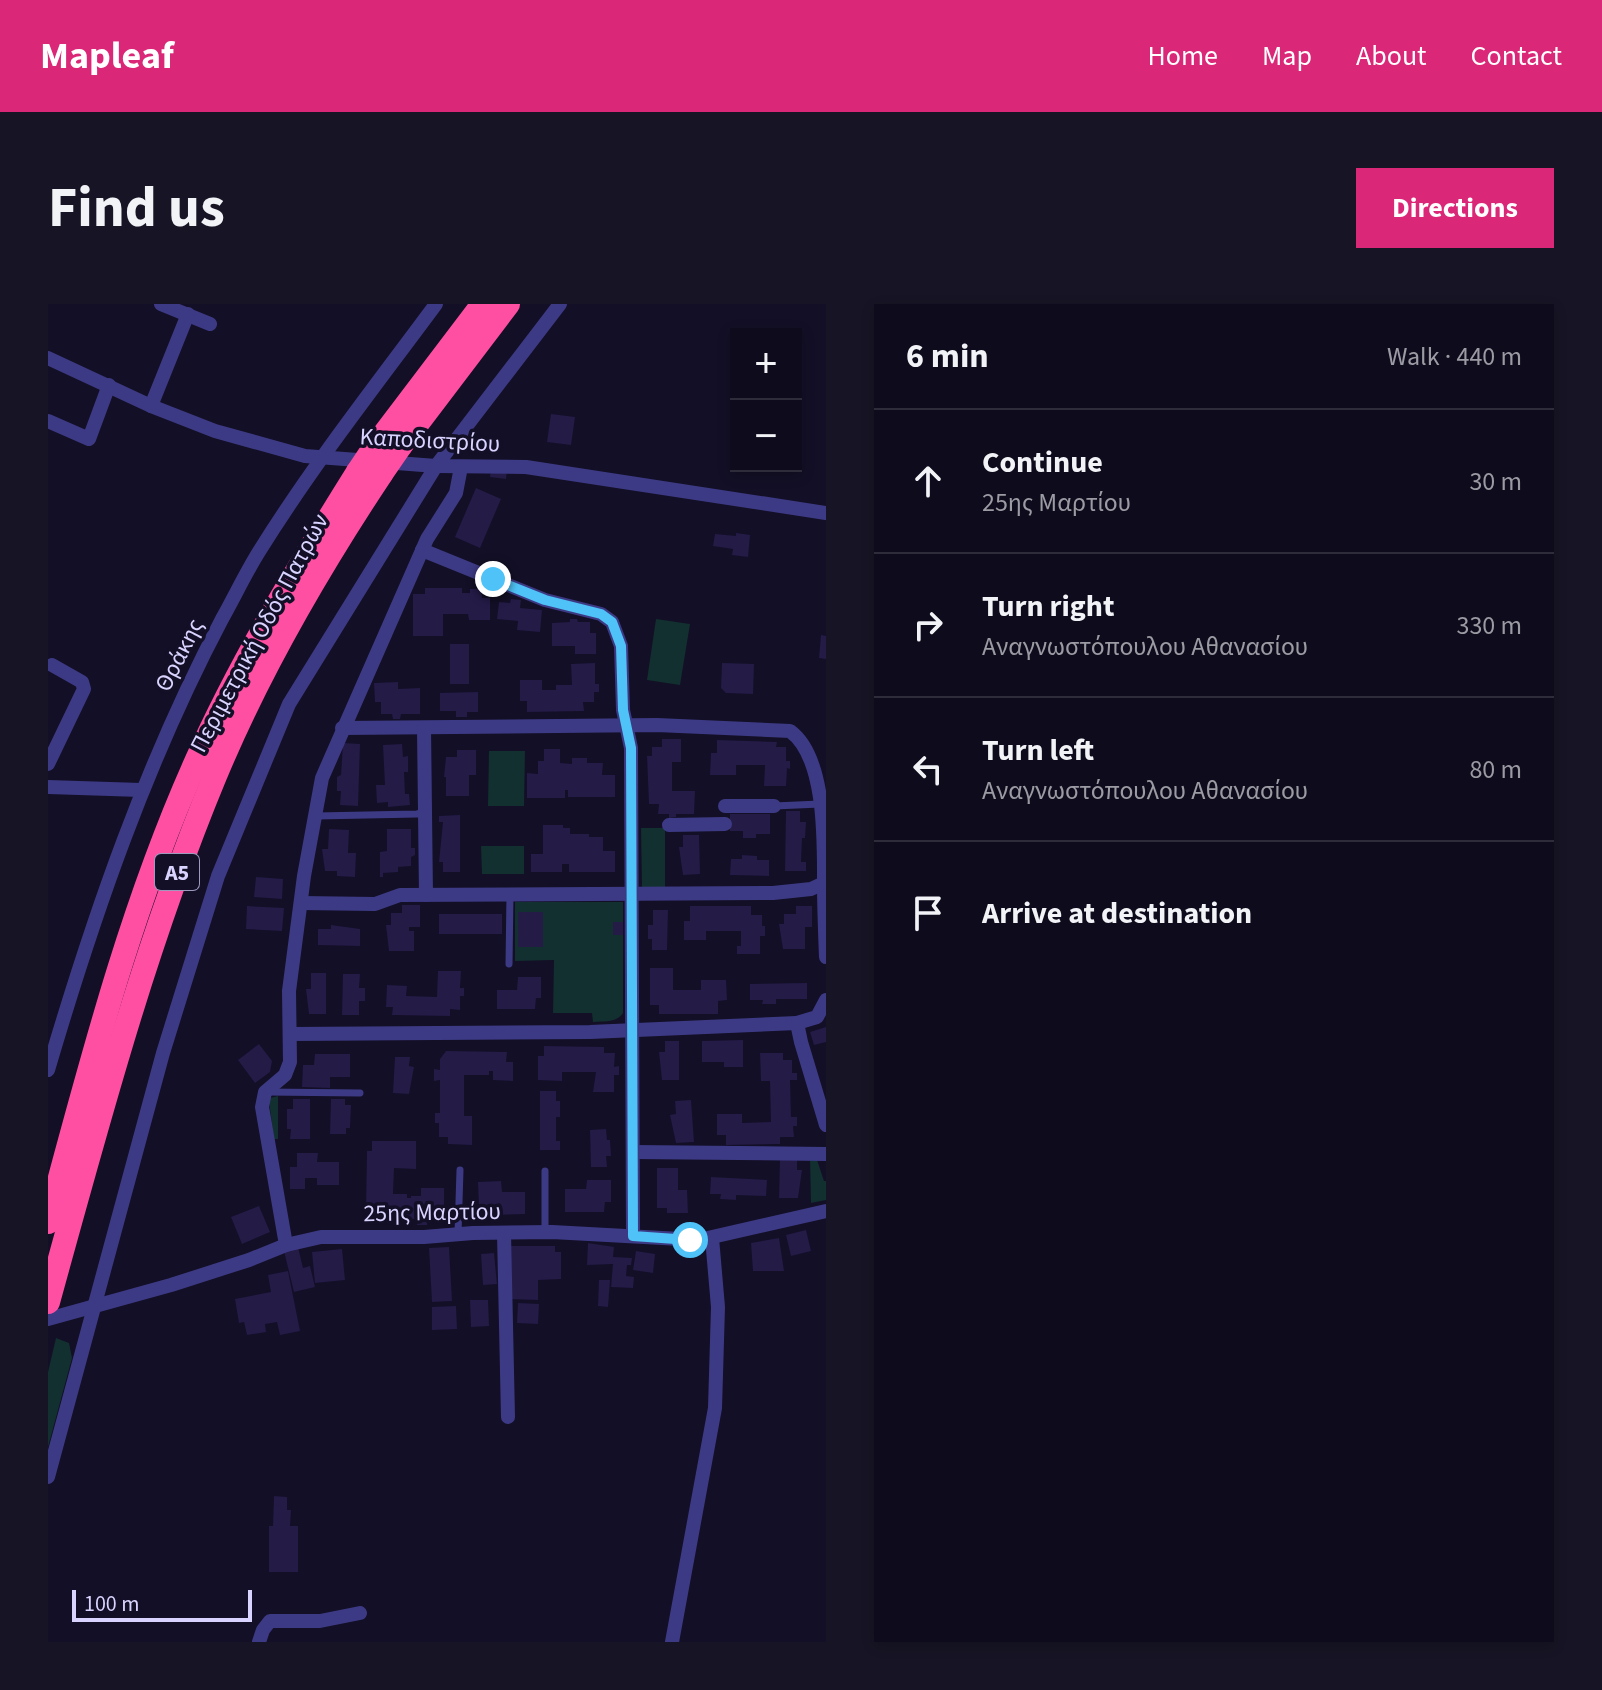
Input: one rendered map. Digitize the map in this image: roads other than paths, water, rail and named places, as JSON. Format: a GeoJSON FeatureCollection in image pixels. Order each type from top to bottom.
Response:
{"type":"FeatureCollection","features":[{"type":"Feature","properties":{"kind":"highway","name":"Περιμετρική Οδός Πατρών"},"geometry":{"type":"LineString","coordinates":[[48,1302],[136,995],[165,905],[216,774],[245,710],[370,473],[376,445],[483,304]]}},
{"type":"Feature","properties":{"kind":"highway","name":"Περιμετρική Οδός Πατρών"},"geometry":{"type":"LineString","coordinates":[[48,1222],[114,989],[144,897],[190,776],[255,644],[370,473],[401,445],[508,304]]}},
{"type":"Feature","properties":{"kind":"street"},"geometry":{"type":"LineString","coordinates":[[161,304],[210,324]]}},
{"type":"Feature","properties":{"kind":"street","name":"Θράκης"},"geometry":{"type":"LineString","coordinates":[[48,1070],[87,939],[141,790],[187,685],[259,551],[323,457],[436,304]]}},
{"type":"Feature","properties":{"kind":"street"},"geometry":{"type":"LineString","coordinates":[[48,1477],[163,1053],[223,862],[289,704],[436,466],[560,304]]}},
{"type":"Feature","properties":{"kind":"street"},"geometry":{"type":"LineString","coordinates":[[151,406],[188,314]]}},
{"type":"Feature","properties":{"kind":"street","name":"Καποδιστρίου"},"geometry":{"type":"LineString","coordinates":[[48,358],[151,406],[235,438],[274,449],[323,457],[436,466],[526,467],[826,513]]}},
{"type":"Feature","properties":{"kind":"street"},"geometry":{"type":"LineString","coordinates":[[48,421],[89,439],[109,385]]}},
{"type":"Feature","properties":{"kind":"street"},"geometry":{"type":"LineString","coordinates":[[286,1245],[263,1114],[265,1092],[288,1069],[291,1053],[289,991],[322,778],[422,550],[456,493],[461,467]]}},
{"type":"Feature","properties":{"kind":"street"},"geometry":{"type":"LineString","coordinates":[[422,550],[545,600],[594,612],[608,618],[616,628],[621,646],[626,727],[631,748],[633,1236]]}},
{"type":"Feature","properties":{"kind":"street"},"geometry":{"type":"LineString","coordinates":[[48,764],[84,689],[82,682],[52,665]]}},
{"type":"Feature","properties":{"kind":"street"},"geometry":{"type":"LineString","coordinates":[[342,728],[657,725],[778,729],[798,736],[810,757],[822,804],[826,957]]}},
{"type":"Feature","properties":{"kind":"street"},"geometry":{"type":"LineString","coordinates":[[424,728],[426,895]]}},
{"type":"Feature","properties":{"kind":"street"},"geometry":{"type":"LineString","coordinates":[[48,787],[141,790]]}},
{"type":"Feature","properties":{"kind":"street"},"geometry":{"type":"LineString","coordinates":[[725,806],[774,806]]}},
{"type":"Feature","properties":{"kind":"street"},"geometry":{"type":"LineString","coordinates":[[669,825],[725,824]]}},
{"type":"Feature","properties":{"kind":"street"},"geometry":{"type":"LineString","coordinates":[[301,903],[375,904],[397,896],[426,895],[773,893],[811,889],[825,883]]}},
{"type":"Feature","properties":{"kind":"street"},"geometry":{"type":"LineString","coordinates":[[291,1034],[633,1030],[797,1023],[817,1017],[826,1000]]}},
{"type":"Feature","properties":{"kind":"street"},"geometry":{"type":"LineString","coordinates":[[797,1023],[826,1125]]}},
{"type":"Feature","properties":{"kind":"street"},"geometry":{"type":"LineString","coordinates":[[633,1152],[826,1154]]}},
{"type":"Feature","properties":{"kind":"street","name":"25ης Μαρτίου"},"geometry":{"type":"LineString","coordinates":[[48,1319],[249,1260],[286,1245],[336,1236],[424,1237],[545,1232],[683,1240],[712,1238],[826,1211]]}},
{"type":"Feature","properties":{"kind":"street"},"geometry":{"type":"LineString","coordinates":[[504,1233],[508,1417]]}},
{"type":"Feature","properties":{"kind":"street"},"geometry":{"type":"LineString","coordinates":[[672,1642],[715,1408],[718,1307],[712,1238]]}},
{"type":"Feature","properties":{"kind":"street"},"geometry":{"type":"LineString","coordinates":[[259,1642],[270,1621],[327,1620],[360,1613]]}},
{"type":"Feature","properties":{"kind":"lane"},"geometry":{"type":"LineString","coordinates":[[774,806],[822,804]]}},
{"type":"Feature","properties":{"kind":"lane"},"geometry":{"type":"LineString","coordinates":[[315,816],[425,812]]}},
{"type":"Feature","properties":{"kind":"lane"},"geometry":{"type":"LineString","coordinates":[[509,964],[510,894]]}},
{"type":"Feature","properties":{"kind":"lane"},"geometry":{"type":"LineString","coordinates":[[265,1092],[360,1093]]}},
{"type":"Feature","properties":{"kind":"lane"},"geometry":{"type":"LineString","coordinates":[[458,1234],[460,1170]]}},
{"type":"Feature","properties":{"kind":"lane"},"geometry":{"type":"LineString","coordinates":[[545,1171],[545,1232]]}}]}
